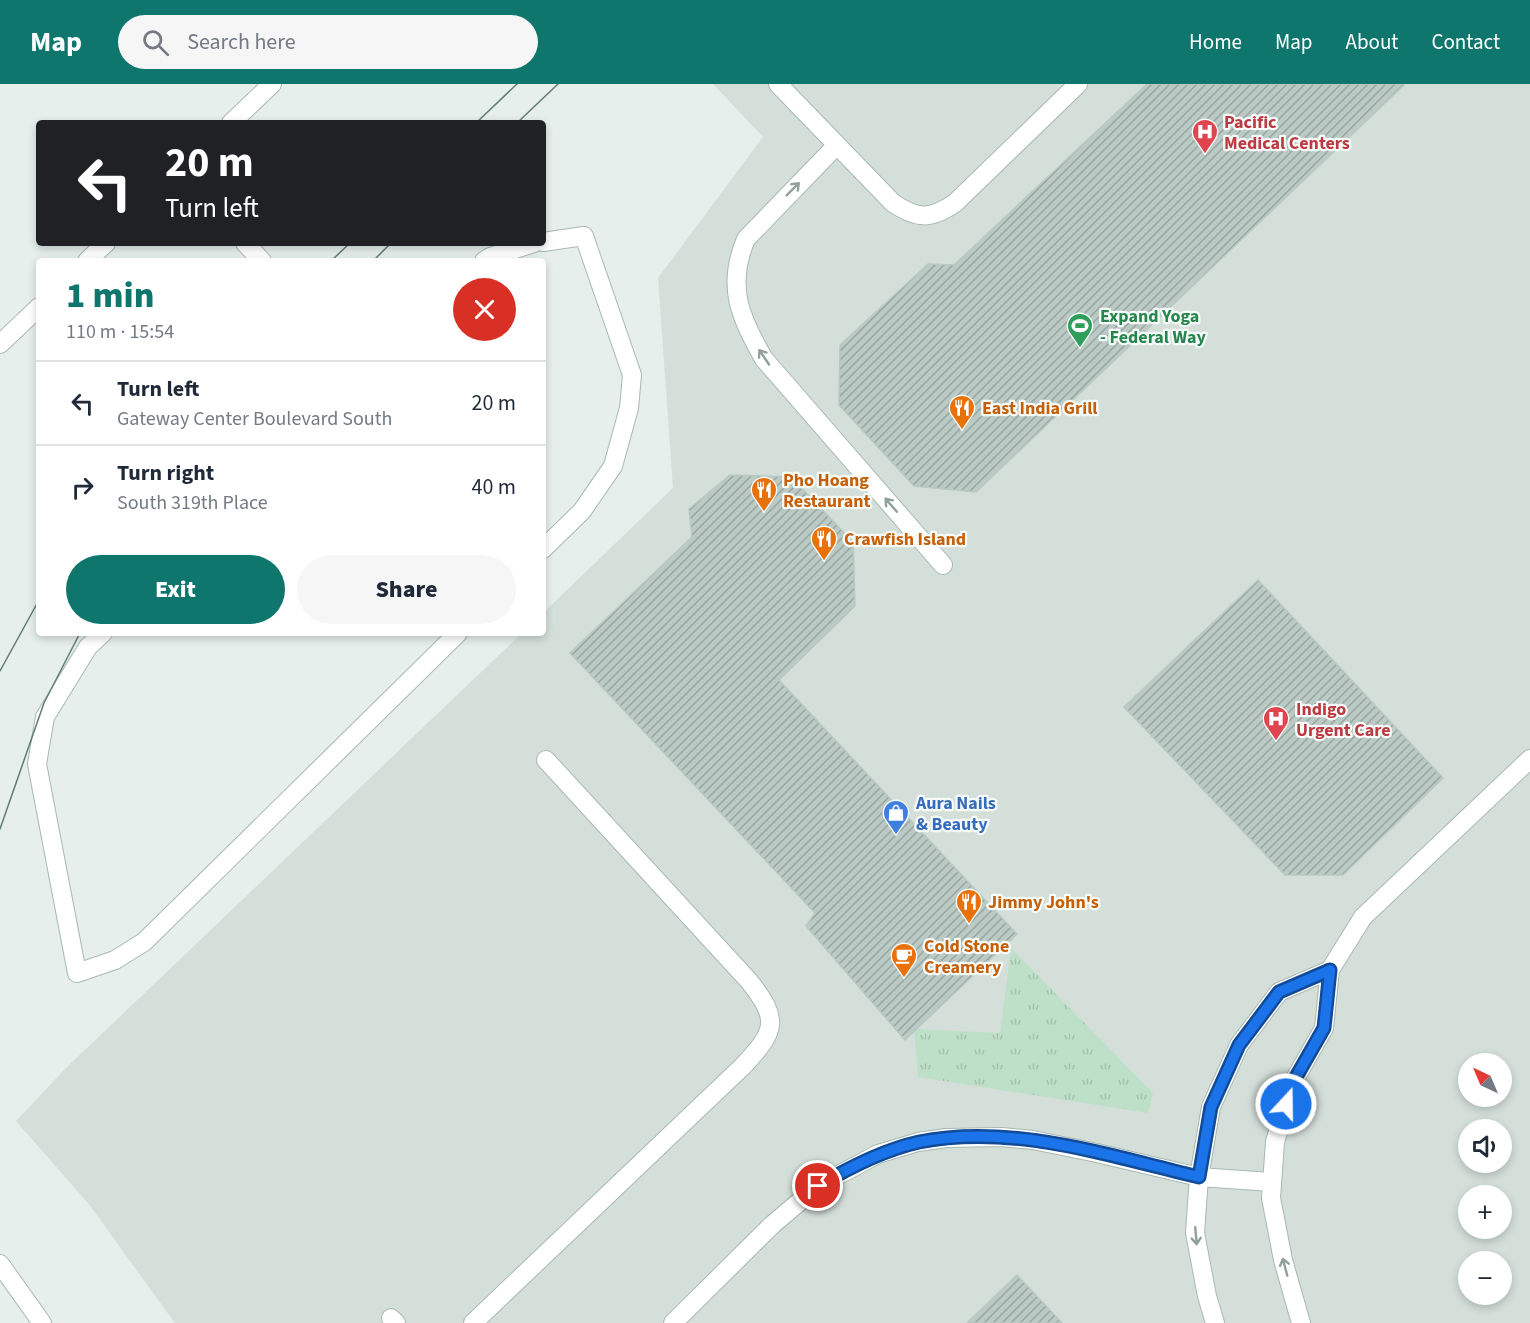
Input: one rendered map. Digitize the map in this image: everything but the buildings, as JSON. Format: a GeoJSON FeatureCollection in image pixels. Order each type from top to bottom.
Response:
{"type":"FeatureCollection","features":[{"type":"Feature","properties":{"kind":"street"},"geometry":{"type":"LineString","coordinates":[[234,120],[272,84]]}},
{"type":"Feature","properties":{"kind":"street"},"geometry":{"type":"LineString","coordinates":[[778,84],[893,203],[912,214],[928,216],[937,214],[955,203],[1078,84]]}},
{"type":"Feature","properties":{"kind":"street"},"geometry":{"type":"LineString","coordinates":[[837,146],[747,238],[740,254],[736,274],[737,297],[749,333],[764,359],[943,565]]}},
{"type":"Feature","properties":{"kind":"street"},"geometry":{"type":"LineString","coordinates":[[546,242],[584,236],[633,375],[629,408],[613,466],[582,511],[546,546]]}},
{"type":"Feature","properties":{"kind":"street"},"geometry":{"type":"LineString","coordinates":[[90,258],[103,246]]}},
{"type":"Feature","properties":{"kind":"street"},"geometry":{"type":"LineString","coordinates":[[248,246],[259,258]]}},
{"type":"Feature","properties":{"kind":"street"},"geometry":{"type":"LineString","coordinates":[[488,258],[525,246]]}},
{"type":"Feature","properties":{"kind":"street"},"geometry":{"type":"LineString","coordinates":[[0,344],[36,310]]}},
{"type":"Feature","properties":{"kind":"street"},"geometry":{"type":"LineString","coordinates":[[100,636],[88,647],[45,717],[37,764],[77,973],[115,960],[144,942],[455,636]]}},
{"type":"Feature","properties":{"kind":"street"},"geometry":{"type":"LineString","coordinates":[[1301,1323],[1283,1260],[1271,1198],[1275,1142],[1292,1084],[1324,1028],[1330,970],[1363,917],[1530,759]]}},
{"type":"Feature","properties":{"kind":"street"},"geometry":{"type":"LineString","coordinates":[[473,1323],[743,1066],[764,1042],[770,1026],[767,1006],[749,981],[546,760]]}},
{"type":"Feature","properties":{"kind":"street"},"geometry":{"type":"LineString","coordinates":[[1215,1323],[1207,1296],[1195,1233],[1199,1177],[1211,1107],[1239,1045],[1279,992],[1330,970]]}},
{"type":"Feature","properties":{"kind":"street"},"geometry":{"type":"LineString","coordinates":[[674,1323],[772,1225],[818,1186],[878,1154],[918,1142],[993,1136],[1033,1140],[1199,1177],[1272,1182]]}},
{"type":"Feature","properties":{"kind":"street"},"geometry":{"type":"LineString","coordinates":[[0,1264],[42,1323]]}},
{"type":"Feature","properties":{"kind":"shaded area"},"geometry":{"type":"Polygon","coordinates":[[[713,84],[1530,84],[1530,1323],[175,1323],[88,1203],[16,1121],[67,1067],[519,636],[546,636],[546,610],[673,488],[658,278],[763,137],[713,84]]]}},
{"type":"Feature","properties":{"kind":"green space"},"geometry":{"type":"Polygon","coordinates":[[[1011,948],[1153,1093],[1148,1113],[918,1077],[914,1029],[1000,1033],[1011,948]]]}},
{"type":"Feature","properties":{"kind":"tram line"},"geometry":{"type":"LineString","coordinates":[[479,120],[517,84]]}},
{"type":"Feature","properties":{"kind":"tram line"},"geometry":{"type":"LineString","coordinates":[[520,120],[558,84]]}},
{"type":"Feature","properties":{"kind":"tram line"},"geometry":{"type":"LineString","coordinates":[[334,258],[347,246]]}},
{"type":"Feature","properties":{"kind":"tram line"},"geometry":{"type":"LineString","coordinates":[[376,258],[388,246]]}},
{"type":"Feature","properties":{"kind":"tram line"},"geometry":{"type":"LineString","coordinates":[[0,671],[36,605]]}},
{"type":"Feature","properties":{"kind":"tram line"},"geometry":{"type":"LineString","coordinates":[[0,829],[44,703],[78,636]]}},
{"type":"Feature","properties":{"kind":"place","name":"Pacific Medical Centers"},"geometry":{"type":"Point","coordinates":[1205,155]}},
{"type":"Feature","properties":{"kind":"place","name":"Expand Yoga - Federal Way"},"geometry":{"type":"Point","coordinates":[1080,349]}},
{"type":"Feature","properties":{"kind":"place","name":"East India Grill"},"geometry":{"type":"Point","coordinates":[962,431]}},
{"type":"Feature","properties":{"kind":"place","name":"Pho Hoang Restaurant"},"geometry":{"type":"Point","coordinates":[764,513]}},
{"type":"Feature","properties":{"kind":"place","name":"Crawfish Island"},"geometry":{"type":"Point","coordinates":[824,562]}},
{"type":"Feature","properties":{"kind":"place","name":"Indigo Urgent Care"},"geometry":{"type":"Point","coordinates":[1276,742]}},
{"type":"Feature","properties":{"kind":"place","name":"Aura Nails & Beauty"},"geometry":{"type":"Point","coordinates":[896,836]}},
{"type":"Feature","properties":{"kind":"place","name":"Jimmy John's"},"geometry":{"type":"Point","coordinates":[969,925]}},
{"type":"Feature","properties":{"kind":"place","name":"Cold Stone Creamery"},"geometry":{"type":"Point","coordinates":[904,979]}},
{"type":"Feature","properties":{"kind":"route"},"geometry":{"type":"LineString","coordinates":[[818,1186],[878,1154],[918,1142],[993,1136],[1033,1140],[1199,1177],[1211,1107],[1239,1045],[1279,992],[1330,970],[1324,1028],[1292,1084],[1286,1104]]}}]}
